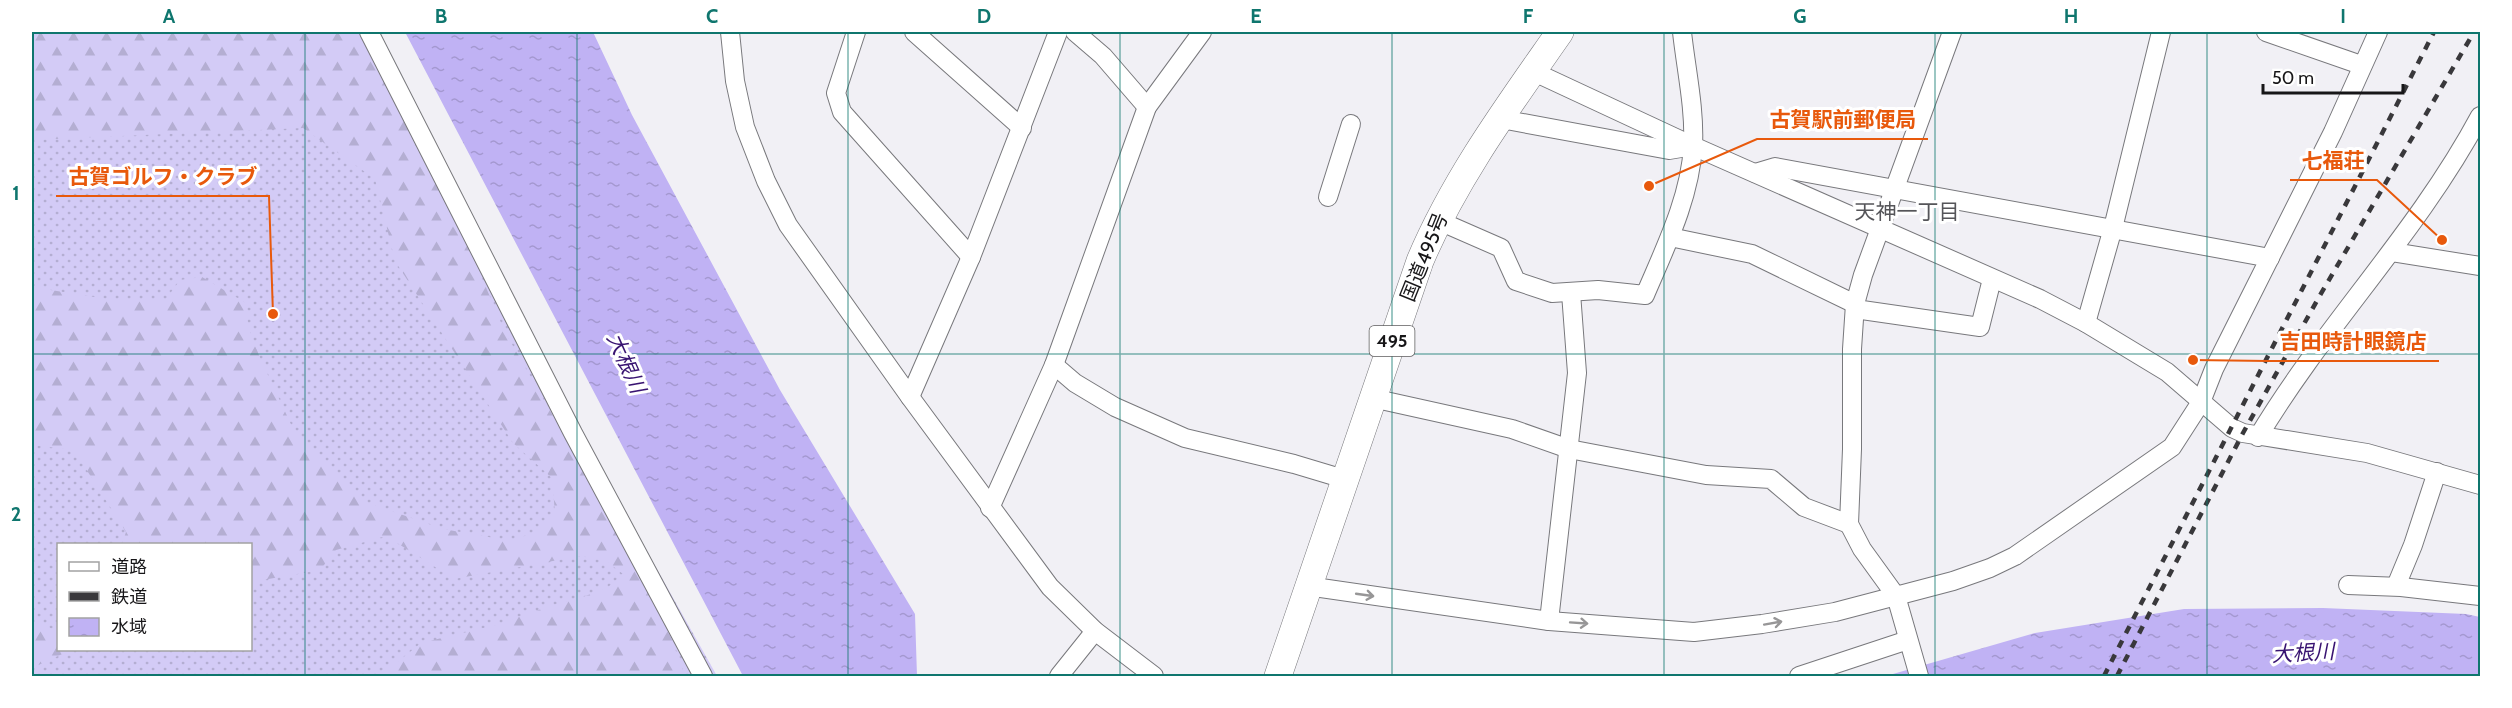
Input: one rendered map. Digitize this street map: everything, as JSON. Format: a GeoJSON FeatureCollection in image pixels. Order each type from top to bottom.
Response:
{"type":"FeatureCollection","features":[{"type":"Feature","properties":{"kind":"highway","name":"国道495号"},"geometry":{"type":"LineString","coordinates":[[1278,676],[1372,398],[1420,261],[1437,220],[1462,175],[1560,32]]}},
{"type":"Feature","properties":{"kind":"street"},"geometry":{"type":"LineString","coordinates":[[369,32],[573,433],[703,676]]}},
{"type":"Feature","properties":{"kind":"street"},"geometry":{"type":"LineString","coordinates":[[730,32],[735,81],[746,127],[766,181],[783,216],[909,397],[1050,587],[1095,631],[1154,676]]}},
{"type":"Feature","properties":{"kind":"street"},"geometry":{"type":"LineString","coordinates":[[856,32],[836,93],[842,112],[971,257]]}},
{"type":"Feature","properties":{"kind":"street"},"geometry":{"type":"LineString","coordinates":[[914,32],[1022,128]]}},
{"type":"Feature","properties":{"kind":"street"},"geometry":{"type":"LineString","coordinates":[[909,397],[971,257],[1058,32]]}},
{"type":"Feature","properties":{"kind":"street"},"geometry":{"type":"LineString","coordinates":[[1075,32],[1103,56],[1147,107]]}},
{"type":"Feature","properties":{"kind":"street"},"geometry":{"type":"LineString","coordinates":[[990,508],[1054,365],[1147,107],[1202,32]]}},
{"type":"Feature","properties":{"kind":"street"},"geometry":{"type":"LineString","coordinates":[[1437,220],[1502,248],[1509,270],[1516,281],[1552,293],[1598,290],[1645,295],[1670,237],[1687,186],[1693,146],[1682,32]]}},
{"type":"Feature","properties":{"kind":"street"},"geometry":{"type":"LineString","coordinates":[[1919,676],[1896,596],[1862,549],[1849,524],[1855,307],[1893,190],[1952,32]]}},
{"type":"Feature","properties":{"kind":"street"},"geometry":{"type":"LineString","coordinates":[[2086,323],[2113,228],[2161,32]]}},
{"type":"Feature","properties":{"kind":"street"},"geometry":{"type":"LineString","coordinates":[[2266,32],[2361,64]]}},
{"type":"Feature","properties":{"kind":"street"},"geometry":{"type":"LineString","coordinates":[[1307,586],[1549,621],[1694,632],[1773,623],[1835,612],[1990,568],[2042,539],[2172,447],[2201,402],[2214,369],[2333,132],[2361,64],[2378,32]]}},
{"type":"Feature","properties":{"kind":"street"},"geometry":{"type":"LineString","coordinates":[[1532,71],[2086,323],[2167,372],[2232,428],[2258,437],[2367,453],[2481,485]]}},
{"type":"Feature","properties":{"kind":"street"},"geometry":{"type":"LineString","coordinates":[[2258,437],[2283,394],[2444,180],[2481,116]]}},
{"type":"Feature","properties":{"kind":"street"},"geometry":{"type":"LineString","coordinates":[[1501,119],[1669,150],[1693,146]]}},
{"type":"Feature","properties":{"kind":"street"},"geometry":{"type":"LineString","coordinates":[[1328,197],[1351,124]]}},
{"type":"Feature","properties":{"kind":"street"},"geometry":{"type":"LineString","coordinates":[[1755,173],[1775,167],[2270,258]]}},
{"type":"Feature","properties":{"kind":"street"},"geometry":{"type":"LineString","coordinates":[[1670,237],[1752,254],[1855,307],[1980,327],[1992,279]]}},
{"type":"Feature","properties":{"kind":"street"},"geometry":{"type":"LineString","coordinates":[[2392,252],[2481,266]]}},
{"type":"Feature","properties":{"kind":"street"},"geometry":{"type":"LineString","coordinates":[[1549,621],[1577,373],[1571,293]]}},
{"type":"Feature","properties":{"kind":"street"},"geometry":{"type":"LineString","coordinates":[[1054,365],[1075,383],[1115,407],[1185,438],[1294,464],[1344,479]]}},
{"type":"Feature","properties":{"kind":"street"},"geometry":{"type":"LineString","coordinates":[[1372,398],[1512,429],[1569,449],[1706,475],[1771,479],[1804,507],[1849,524]]}},
{"type":"Feature","properties":{"kind":"street"},"geometry":{"type":"LineString","coordinates":[[2396,586],[2413,545],[2437,472]]}},
{"type":"Feature","properties":{"kind":"street"},"geometry":{"type":"LineString","coordinates":[[2348,585],[2396,586],[2481,596]]}},
{"type":"Feature","properties":{"kind":"street"},"geometry":{"type":"LineString","coordinates":[[1059,676],[1095,631]]}},
{"type":"Feature","properties":{"kind":"street"},"geometry":{"type":"LineString","coordinates":[[1799,676],[1908,640]]}},
{"type":"Feature","properties":{"kind":"green space"},"geometry":{"type":"Polygon","coordinates":[[[32,32],[377,32],[505,332],[656,596],[685,676],[380,676],[421,643],[496,625],[608,587],[623,574],[606,561],[580,556],[454,579],[386,536],[336,550],[320,570],[252,582],[252,543],[122,543],[126,532],[74,450],[32,445],[32,287],[113,300],[166,299],[180,280],[202,277],[246,303],[248,326],[260,358],[296,435],[360,500],[443,529],[512,541],[542,529],[555,513],[552,478],[513,443],[395,261],[375,179],[303,128],[32,140],[32,32]]]}},
{"type":"Feature","properties":{"kind":"green space"},"geometry":{"type":"Polygon","coordinates":[[[32,71],[384,84],[717,676],[32,676],[32,71]]]}},
{"type":"Feature","properties":{"kind":"green space"},"geometry":{"type":"Polygon","coordinates":[[[32,621],[57,631],[57,651],[69,651],[32,668],[32,621]]]}},
{"type":"Feature","properties":{"kind":"water","name":"大根川"},"geometry":{"type":"Polygon","coordinates":[[[405,32],[593,32],[632,115],[780,390],[915,614],[917,676],[743,676],[405,32]]]}},
{"type":"Feature","properties":{"kind":"water","name":"大根川"},"geometry":{"type":"Polygon","coordinates":[[[2323,608],[2466,614],[2480,617],[2480,676],[1886,676],[2035,633],[2184,609],[2323,608]]]}},
{"type":"Feature","properties":{"kind":"railway"},"geometry":{"type":"LineString","coordinates":[[2104,676],[2434,32]]}},
{"type":"Feature","properties":{"kind":"railway"},"geometry":{"type":"LineString","coordinates":[[2117,676],[2243,433],[2319,297],[2474,32]]}},
{"type":"Feature","properties":{"kind":"place","name":"古賀駅前郵便局"},"geometry":{"type":"Point","coordinates":[1649,186]}},
{"type":"Feature","properties":{"kind":"place","name":"七福荘"},"geometry":{"type":"Point","coordinates":[2442,240]}},
{"type":"Feature","properties":{"kind":"place","name":"古賀ゴルフ・クラブ"},"geometry":{"type":"Point","coordinates":[273,314]}},
{"type":"Feature","properties":{"kind":"place","name":"吉田時計眼鏡店"},"geometry":{"type":"Point","coordinates":[2193,360]}},
{"type":"Feature","properties":{"kind":"district","name":"天神一丁目"},"geometry":{"type":"Point","coordinates":[1907,212]}}]}
